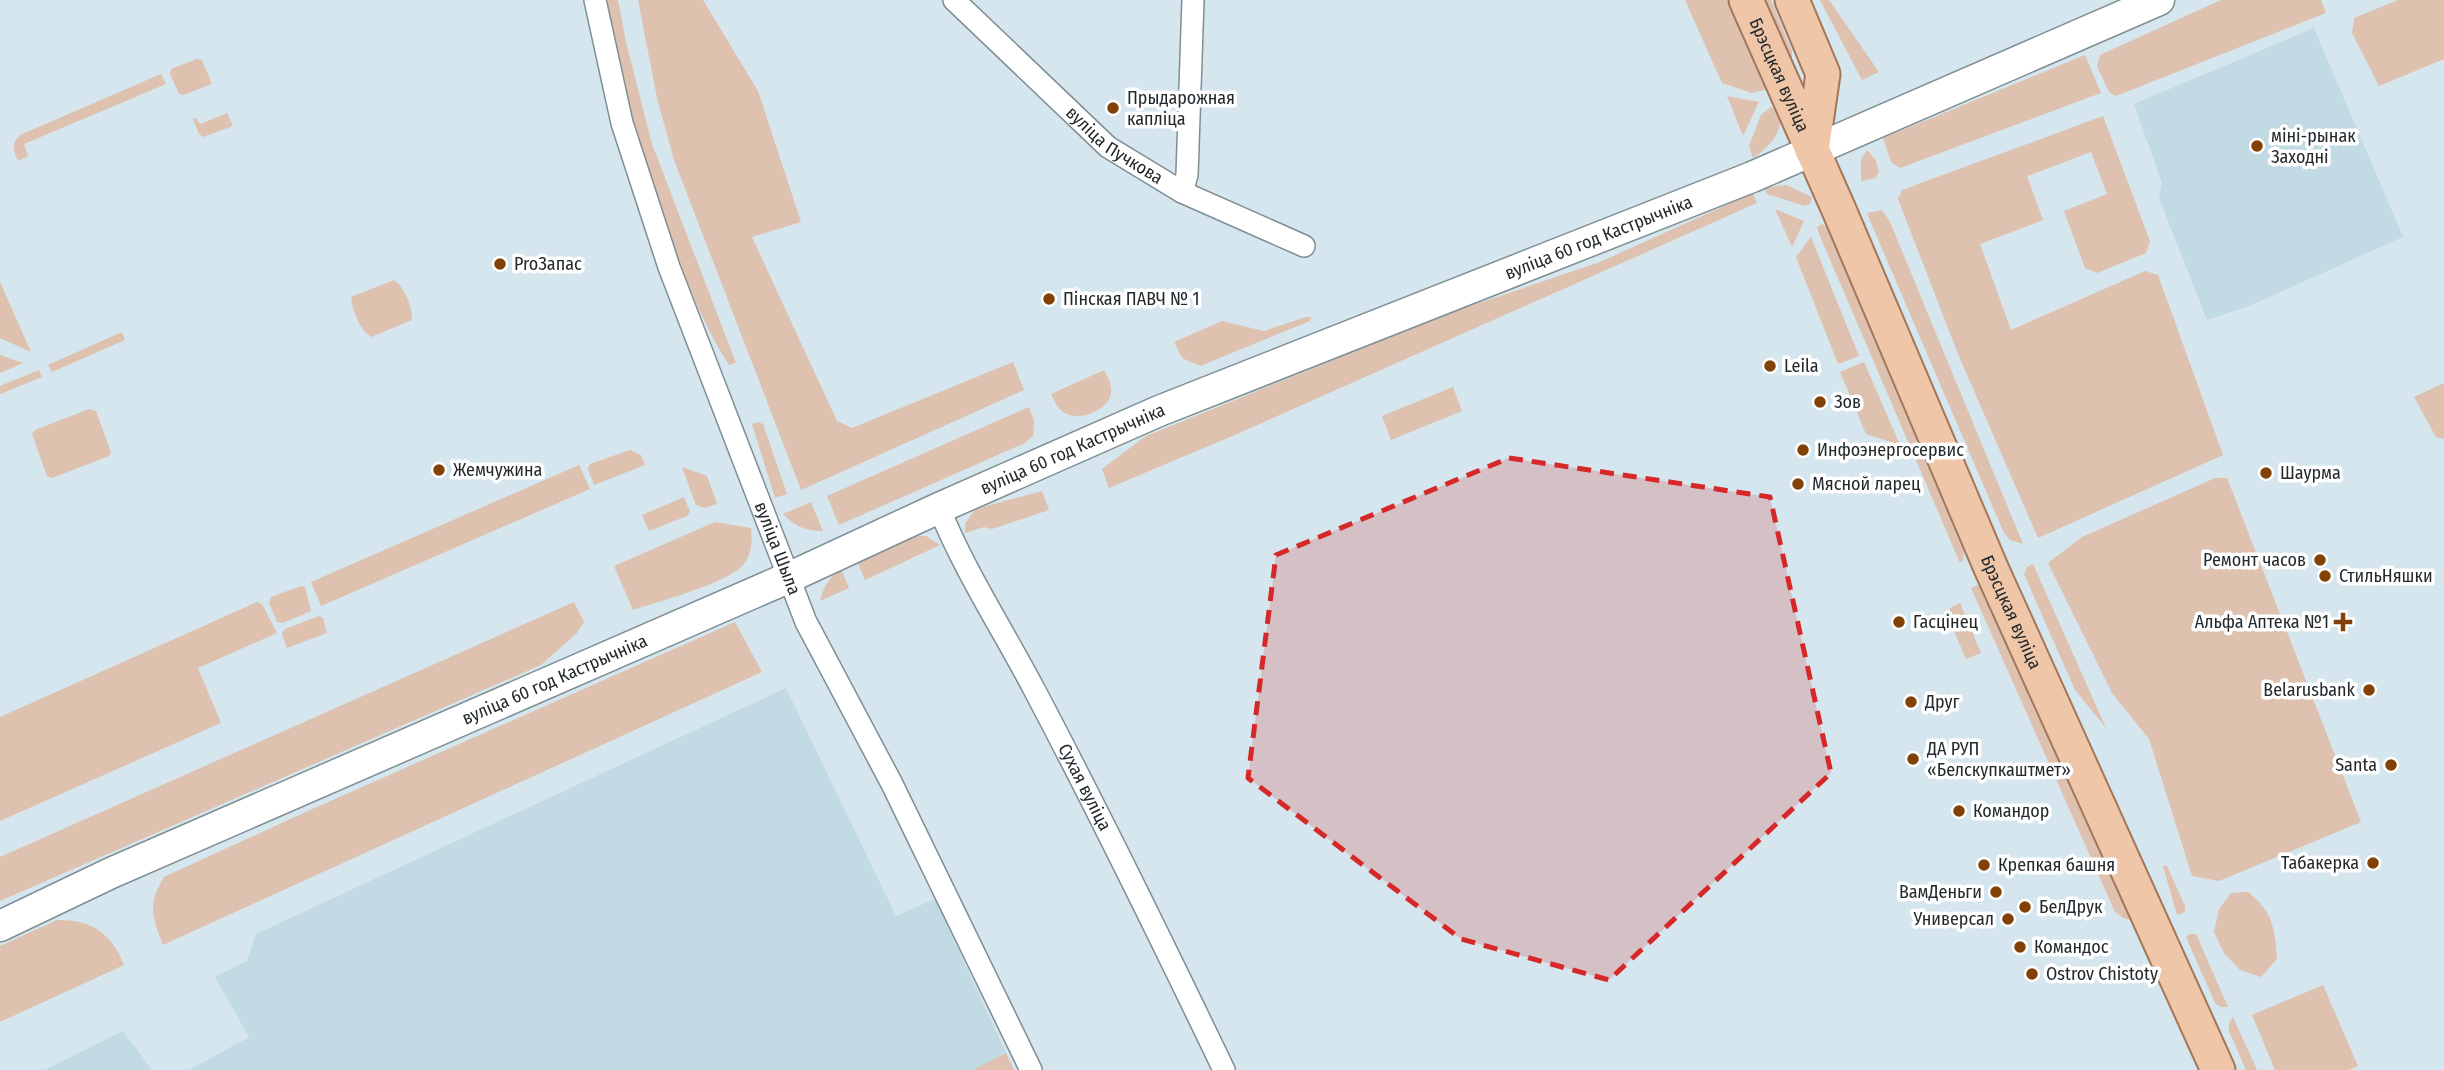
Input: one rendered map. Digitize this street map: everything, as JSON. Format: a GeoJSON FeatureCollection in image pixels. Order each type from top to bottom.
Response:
{"type":"FeatureCollection","features":[{"type":"Feature","properties":{"kind":"main road","name":"Брэсцкая вуліца"},"geometry":{"type":"LineString","coordinates":[[1746,0],[1992,568],[2218,1070]]}},
{"type":"Feature","properties":{"kind":"main road","name":"Брэсцкая вуліца"},"geometry":{"type":"LineString","coordinates":[[1792,0],[1823,75],[1812,150]]}},
{"type":"Feature","properties":{"kind":"street","name":"вуліца Шыла"},"geometry":{"type":"LineString","coordinates":[[595,0],[622,124],[670,267],[806,622],[892,784],[1031,1070]]}},
{"type":"Feature","properties":{"kind":"street","name":"вуліца Пучкова"},"geometry":{"type":"LineString","coordinates":[[954,0],[1108,147],[1182,192],[1304,246]]}},
{"type":"Feature","properties":{"kind":"street"},"geometry":{"type":"LineString","coordinates":[[1182,192],[1187,175],[1193,0]]}},
{"type":"Feature","properties":{"kind":"street","name":"вуліца 60 год Кастрычніка"},"geometry":{"type":"LineString","coordinates":[[0,926],[111,873],[790,578],[939,508],[1159,411],[1752,177],[2159,0]]}},
{"type":"Feature","properties":{"kind":"street","name":"Сухая вуліца"},"geometry":{"type":"LineString","coordinates":[[939,508],[957,550],[1034,688],[1103,821],[1224,1070]]}},
{"type":"Feature","properties":{"kind":"highlighted area"},"geometry":{"type":"Polygon","coordinates":[[[1509,458],[1770,497],[1831,773],[1609,980],[1461,939],[1248,778],[1276,555],[1509,458]]]}},
{"type":"Feature","properties":{"kind":"shaded area"},"geometry":{"type":"Polygon","coordinates":[[[607,0],[618,0],[652,144],[736,363],[729,365],[708,329],[671,238],[630,110],[607,0]]]}},
{"type":"Feature","properties":{"kind":"shaded area"},"geometry":{"type":"Polygon","coordinates":[[[638,0],[703,0],[758,91],[801,222],[752,237],[837,421],[852,428],[1013,362],[1024,390],[801,490],[674,160],[657,98],[638,0]]]}},
{"type":"Feature","properties":{"kind":"shaded area"},"geometry":{"type":"Polygon","coordinates":[[[1685,0],[1729,0],[1768,89],[1752,93],[1722,83],[1685,0]]]}},
{"type":"Feature","properties":{"kind":"shaded area"},"geometry":{"type":"Polygon","coordinates":[[[1760,0],[1771,0],[1792,51],[1792,59],[1786,60],[1760,0]]]}},
{"type":"Feature","properties":{"kind":"shaded area"},"geometry":{"type":"Polygon","coordinates":[[[1820,0],[1829,0],[1879,72],[1862,80],[1820,0]]]}},
{"type":"Feature","properties":{"kind":"shaded area"},"geometry":{"type":"Polygon","coordinates":[[[2221,0],[2321,0],[2326,13],[2116,96],[2109,92],[2097,66],[2100,55],[2221,0]]]}},
{"type":"Feature","properties":{"kind":"shaded area"},"geometry":{"type":"Polygon","coordinates":[[[2398,0],[2444,0],[2444,59],[2379,86],[2352,33],[2354,18],[2398,0]]]}},
{"type":"Feature","properties":{"kind":"shaded area","name":"міні-рынак Заходні"},"geometry":{"type":"Polygon","coordinates":[[[2314,28],[2403,237],[2249,306],[2207,320],[2159,198],[2162,183],[2134,104],[2314,28]]]}},
{"type":"Feature","properties":{"kind":"shaded area"},"geometry":{"type":"Polygon","coordinates":[[[2085,55],[2101,93],[1900,168],[1891,162],[1883,138],[2085,55]]]}},
{"type":"Feature","properties":{"kind":"shaded area"},"geometry":{"type":"Polygon","coordinates":[[[197,59],[202,60],[212,84],[183,95],[179,94],[170,74],[171,69],[197,59]]]}},
{"type":"Feature","properties":{"kind":"shaded area"},"geometry":{"type":"Polygon","coordinates":[[[161,74],[166,84],[24,144],[28,156],[18,161],[14,147],[20,135],[161,74]]]}},
{"type":"Feature","properties":{"kind":"shaded area"},"geometry":{"type":"Polygon","coordinates":[[[1727,96],[1759,102],[1743,136],[1727,96]]]}},
{"type":"Feature","properties":{"kind":"shaded area"},"geometry":{"type":"Polygon","coordinates":[[[1771,107],[1780,120],[1779,128],[1772,142],[1753,158],[1749,146],[1761,115],[1771,107]]]}},
{"type":"Feature","properties":{"kind":"shaded area"},"geometry":{"type":"Polygon","coordinates":[[[227,113],[233,126],[203,137],[199,134],[193,119],[196,118],[200,124],[227,113]]]}},
{"type":"Feature","properties":{"kind":"shaded area"},"geometry":{"type":"Polygon","coordinates":[[[2103,116],[2150,241],[2146,253],[2097,273],[2085,268],[2064,211],[2107,194],[2091,152],[2027,176],[2043,220],[1980,244],[2011,330],[2145,271],[2158,275],[2223,455],[2038,538],[1958,354],[1898,199],[1902,190],[2103,116]]]}},
{"type":"Feature","properties":{"kind":"shaded area"},"geometry":{"type":"Polygon","coordinates":[[[1867,150],[1875,159],[1879,171],[1876,178],[1861,181],[1861,159],[1867,150]]]}},
{"type":"Feature","properties":{"kind":"shaded area"},"geometry":{"type":"Polygon","coordinates":[[[1786,185],[1812,197],[1810,204],[1805,206],[1767,194],[1764,188],[1786,185]]]}},
{"type":"Feature","properties":{"kind":"shaded area"},"geometry":{"type":"Polygon","coordinates":[[[1753,193],[1757,203],[1237,434],[1109,488],[1102,469],[1146,436],[1450,313],[1600,262],[1753,193]]]}},
{"type":"Feature","properties":{"kind":"shaded area"},"geometry":{"type":"Polygon","coordinates":[[[1775,209],[1804,221],[1792,247],[1775,209]]]}},
{"type":"Feature","properties":{"kind":"shaded area"},"geometry":{"type":"Polygon","coordinates":[[[1882,210],[1890,222],[2023,544],[2010,540],[2004,533],[1867,213],[1882,210]]]}},
{"type":"Feature","properties":{"kind":"shaded area"},"geometry":{"type":"Polygon","coordinates":[[[1822,224],[1826,226],[1964,552],[1960,563],[1819,234],[1817,227],[1822,224]]]}},
{"type":"Feature","properties":{"kind":"shaded area"},"geometry":{"type":"Polygon","coordinates":[[[1811,237],[1859,356],[1838,364],[1796,257],[1811,237]]]}},
{"type":"Feature","properties":{"kind":"shaded area"},"geometry":{"type":"Polygon","coordinates":[[[394,280],[407,298],[412,320],[371,337],[357,319],[351,297],[394,280]]]}},
{"type":"Feature","properties":{"kind":"shaded area"},"geometry":{"type":"Polygon","coordinates":[[[0,282],[31,352],[0,338],[0,282]]]}},
{"type":"Feature","properties":{"kind":"shaded area"},"geometry":{"type":"Polygon","coordinates":[[[1311,317],[1310,321],[1200,366],[1182,358],[1174,342],[1222,321],[1264,331],[1311,317]]]}},
{"type":"Feature","properties":{"kind":"shaded area"},"geometry":{"type":"Polygon","coordinates":[[[122,332],[125,340],[52,372],[48,365],[122,332]]]}},
{"type":"Feature","properties":{"kind":"shaded area"},"geometry":{"type":"Polygon","coordinates":[[[0,355],[23,363],[0,373],[0,355]]]}},
{"type":"Feature","properties":{"kind":"shaded area"},"geometry":{"type":"Polygon","coordinates":[[[1864,362],[1900,445],[1866,434],[1840,372],[1864,362]]]}},
{"type":"Feature","properties":{"kind":"shaded area"},"geometry":{"type":"Polygon","coordinates":[[[39,370],[42,377],[0,394],[0,386],[39,370]]]}},
{"type":"Feature","properties":{"kind":"shaded area"},"geometry":{"type":"Polygon","coordinates":[[[1104,370],[1111,390],[1110,397],[1102,407],[1082,416],[1069,415],[1059,408],[1051,394],[1104,370]]]}},
{"type":"Feature","properties":{"kind":"shaded area"},"geometry":{"type":"Polygon","coordinates":[[[2444,383],[2444,439],[2436,437],[2414,397],[2444,383]]]}},
{"type":"Feature","properties":{"kind":"shaded area"},"geometry":{"type":"Polygon","coordinates":[[[1453,387],[1462,411],[1391,440],[1382,416],[1453,387]]]}},
{"type":"Feature","properties":{"kind":"shaded area"},"geometry":{"type":"Polygon","coordinates":[[[1029,407],[1034,421],[1033,436],[1025,443],[839,525],[827,496],[1029,407]]]}},
{"type":"Feature","properties":{"kind":"shaded area"},"geometry":{"type":"Polygon","coordinates":[[[89,409],[96,411],[111,452],[109,456],[52,478],[47,476],[32,434],[35,430],[89,409]]]}},
{"type":"Feature","properties":{"kind":"shaded area"},"geometry":{"type":"Polygon","coordinates":[[[752,424],[763,424],[787,494],[775,498],[752,424]]]}},
{"type":"Feature","properties":{"kind":"shaded area"},"geometry":{"type":"Polygon","coordinates":[[[630,450],[641,455],[645,465],[594,485],[588,469],[590,464],[630,450]]]}},
{"type":"Feature","properties":{"kind":"shaded area"},"geometry":{"type":"Polygon","coordinates":[[[579,465],[590,489],[321,606],[311,582],[579,465]]]}},
{"type":"Feature","properties":{"kind":"shaded area"},"geometry":{"type":"Polygon","coordinates":[[[682,467],[707,476],[717,504],[705,508],[696,505],[682,467]]]}},
{"type":"Feature","properties":{"kind":"shaded area"},"geometry":{"type":"Polygon","coordinates":[[[2215,478],[2227,478],[2361,822],[2219,881],[2192,876],[2149,739],[2112,693],[2048,563],[2082,537],[2215,478]]]}},
{"type":"Feature","properties":{"kind":"shaded area"},"geometry":{"type":"Polygon","coordinates":[[[1042,491],[1049,510],[992,529],[984,527],[965,533],[965,524],[975,509],[1042,491]]]}},
{"type":"Feature","properties":{"kind":"shaded area"},"geometry":{"type":"Polygon","coordinates":[[[684,497],[690,512],[687,516],[649,531],[642,515],[684,497]]]}},
{"type":"Feature","properties":{"kind":"shaded area"},"geometry":{"type":"Polygon","coordinates":[[[811,502],[823,531],[801,527],[783,514],[811,502]]]}},
{"type":"Feature","properties":{"kind":"shaded area"},"geometry":{"type":"Polygon","coordinates":[[[715,522],[751,528],[750,550],[744,564],[719,580],[633,610],[614,566],[715,522]]]}},
{"type":"Feature","properties":{"kind":"shaded area"},"geometry":{"type":"Polygon","coordinates":[[[915,536],[926,536],[940,545],[865,580],[857,561],[915,536]]]}},
{"type":"Feature","properties":{"kind":"shaded area"},"geometry":{"type":"Polygon","coordinates":[[[2033,564],[2106,728],[2075,690],[2024,574],[2027,567],[2033,564]]]}},
{"type":"Feature","properties":{"kind":"shaded area"},"geometry":{"type":"Polygon","coordinates":[[[841,569],[849,588],[820,601],[827,583],[841,569]]]}},
{"type":"Feature","properties":{"kind":"shaded area"},"geometry":{"type":"Polygon","coordinates":[[[1980,584],[2135,920],[2125,919],[2115,912],[1971,588],[1980,584]]]}},
{"type":"Feature","properties":{"kind":"shaded area"},"geometry":{"type":"Polygon","coordinates":[[[305,587],[311,611],[283,623],[277,622],[269,603],[271,597],[305,587]]]}},
{"type":"Feature","properties":{"kind":"shaded area"},"geometry":{"type":"Polygon","coordinates":[[[257,602],[262,604],[277,633],[198,668],[221,723],[0,821],[0,717],[257,602]]]}},
{"type":"Feature","properties":{"kind":"shaded area"},"geometry":{"type":"Polygon","coordinates":[[[574,602],[584,622],[577,633],[541,665],[0,901],[0,857],[574,602]]]}},
{"type":"Feature","properties":{"kind":"shaded area"},"geometry":{"type":"Polygon","coordinates":[[[1960,603],[1981,653],[1966,659],[1949,619],[1950,608],[1960,603]]]}},
{"type":"Feature","properties":{"kind":"shaded area"},"geometry":{"type":"Polygon","coordinates":[[[319,616],[323,618],[327,633],[287,648],[282,634],[285,629],[319,616]]]}},
{"type":"Feature","properties":{"kind":"shaded area"},"geometry":{"type":"Polygon","coordinates":[[[735,622],[762,672],[163,945],[156,926],[153,903],[164,877],[735,622]]]}},
{"type":"Feature","properties":{"kind":"shaded area"},"geometry":{"type":"Polygon","coordinates":[[[786,688],[896,916],[935,899],[1006,1053],[972,1070],[189,1070],[249,1037],[215,977],[247,961],[256,934],[786,688]]]}},
{"type":"Feature","properties":{"kind":"shaded area"},"geometry":{"type":"Polygon","coordinates":[[[2163,866],[2167,866],[2185,906],[2185,912],[2177,915],[2163,866]]]}},
{"type":"Feature","properties":{"kind":"shaded area"},"geometry":{"type":"Polygon","coordinates":[[[2248,892],[2268,914],[2275,939],[2277,959],[2261,977],[2240,970],[2224,953],[2214,932],[2219,909],[2231,893],[2248,892]]]}},
{"type":"Feature","properties":{"kind":"shaded area"},"geometry":{"type":"Polygon","coordinates":[[[57,920],[80,922],[98,930],[113,944],[124,965],[0,1022],[0,946],[57,920]]]}},
{"type":"Feature","properties":{"kind":"shaded area"},"geometry":{"type":"Polygon","coordinates":[[[2196,934],[2228,1007],[2215,1003],[2186,937],[2196,934]]]}},
{"type":"Feature","properties":{"kind":"shaded area"},"geometry":{"type":"Polygon","coordinates":[[[2323,985],[2358,1066],[2349,1070],[2275,1070],[2252,1015],[2323,985]]]}},
{"type":"Feature","properties":{"kind":"shaded area"},"geometry":{"type":"Polygon","coordinates":[[[2233,1017],[2257,1070],[2246,1070],[2229,1031],[2229,1023],[2233,1017]]]}},
{"type":"Feature","properties":{"kind":"shaded area"},"geometry":{"type":"Polygon","coordinates":[[[123,1031],[152,1070],[45,1070],[123,1031]]]}},
{"type":"Feature","properties":{"kind":"shaded area"},"geometry":{"type":"Polygon","coordinates":[[[1006,1053],[1014,1070],[972,1070],[1006,1053]]]}},
{"type":"Feature","properties":{"kind":"place","name":"Прыдарожная капліца"},"geometry":{"type":"Point","coordinates":[1113,108]}},
{"type":"Feature","properties":{"kind":"place","name":"міні-рынак Заходні"},"geometry":{"type":"Point","coordinates":[2257,146]}},
{"type":"Feature","properties":{"kind":"place","name":"ProЗапас"},"geometry":{"type":"Point","coordinates":[500,264]}},
{"type":"Feature","properties":{"kind":"place","name":"Пінская ПАВЧ № 1"},"geometry":{"type":"Point","coordinates":[1049,299]}},
{"type":"Feature","properties":{"kind":"place","name":"Leila"},"geometry":{"type":"Point","coordinates":[1770,366]}},
{"type":"Feature","properties":{"kind":"place","name":"Зов"},"geometry":{"type":"Point","coordinates":[1820,402]}},
{"type":"Feature","properties":{"kind":"place","name":"Инфоэнергосервис"},"geometry":{"type":"Point","coordinates":[1803,450]}},
{"type":"Feature","properties":{"kind":"place","name":"Жемчужина"},"geometry":{"type":"Point","coordinates":[439,470]}},
{"type":"Feature","properties":{"kind":"place","name":"Шаурма"},"geometry":{"type":"Point","coordinates":[2266,473]}},
{"type":"Feature","properties":{"kind":"place","name":"Мясной ларец"},"geometry":{"type":"Point","coordinates":[1798,484]}},
{"type":"Feature","properties":{"kind":"place","name":"Ремонт часов"},"geometry":{"type":"Point","coordinates":[2320,560]}},
{"type":"Feature","properties":{"kind":"place","name":"СтильНяшки"},"geometry":{"type":"Point","coordinates":[2325,576]}},
{"type":"Feature","properties":{"kind":"place","name":"Гасцінец"},"geometry":{"type":"Point","coordinates":[1899,622]}},
{"type":"Feature","properties":{"kind":"place","name":"Альфа Аптека №1"},"geometry":{"type":"Point","coordinates":[2343,622]}},
{"type":"Feature","properties":{"kind":"place","name":"Belarusbank"},"geometry":{"type":"Point","coordinates":[2369,690]}},
{"type":"Feature","properties":{"kind":"place","name":"Друг"},"geometry":{"type":"Point","coordinates":[1911,702]}},
{"type":"Feature","properties":{"kind":"place","name":"ДА РУП «Белскупкаштмет»"},"geometry":{"type":"Point","coordinates":[1913,759]}},
{"type":"Feature","properties":{"kind":"place","name":"Santa"},"geometry":{"type":"Point","coordinates":[2391,765]}},
{"type":"Feature","properties":{"kind":"place","name":"Командор"},"geometry":{"type":"Point","coordinates":[1959,811]}},
{"type":"Feature","properties":{"kind":"place","name":"Табакерка"},"geometry":{"type":"Point","coordinates":[2373,863]}},
{"type":"Feature","properties":{"kind":"place","name":"Крепкая башня"},"geometry":{"type":"Point","coordinates":[1984,865]}},
{"type":"Feature","properties":{"kind":"place","name":"ВамДеньги"},"geometry":{"type":"Point","coordinates":[1996,892]}},
{"type":"Feature","properties":{"kind":"place","name":"БелДрук"},"geometry":{"type":"Point","coordinates":[2025,907]}},
{"type":"Feature","properties":{"kind":"place","name":"Универсал"},"geometry":{"type":"Point","coordinates":[2008,919]}},
{"type":"Feature","properties":{"kind":"place","name":"Командос"},"geometry":{"type":"Point","coordinates":[2020,947]}},
{"type":"Feature","properties":{"kind":"place","name":"Ostrov Chistoty"},"geometry":{"type":"Point","coordinates":[2032,974]}}]}
